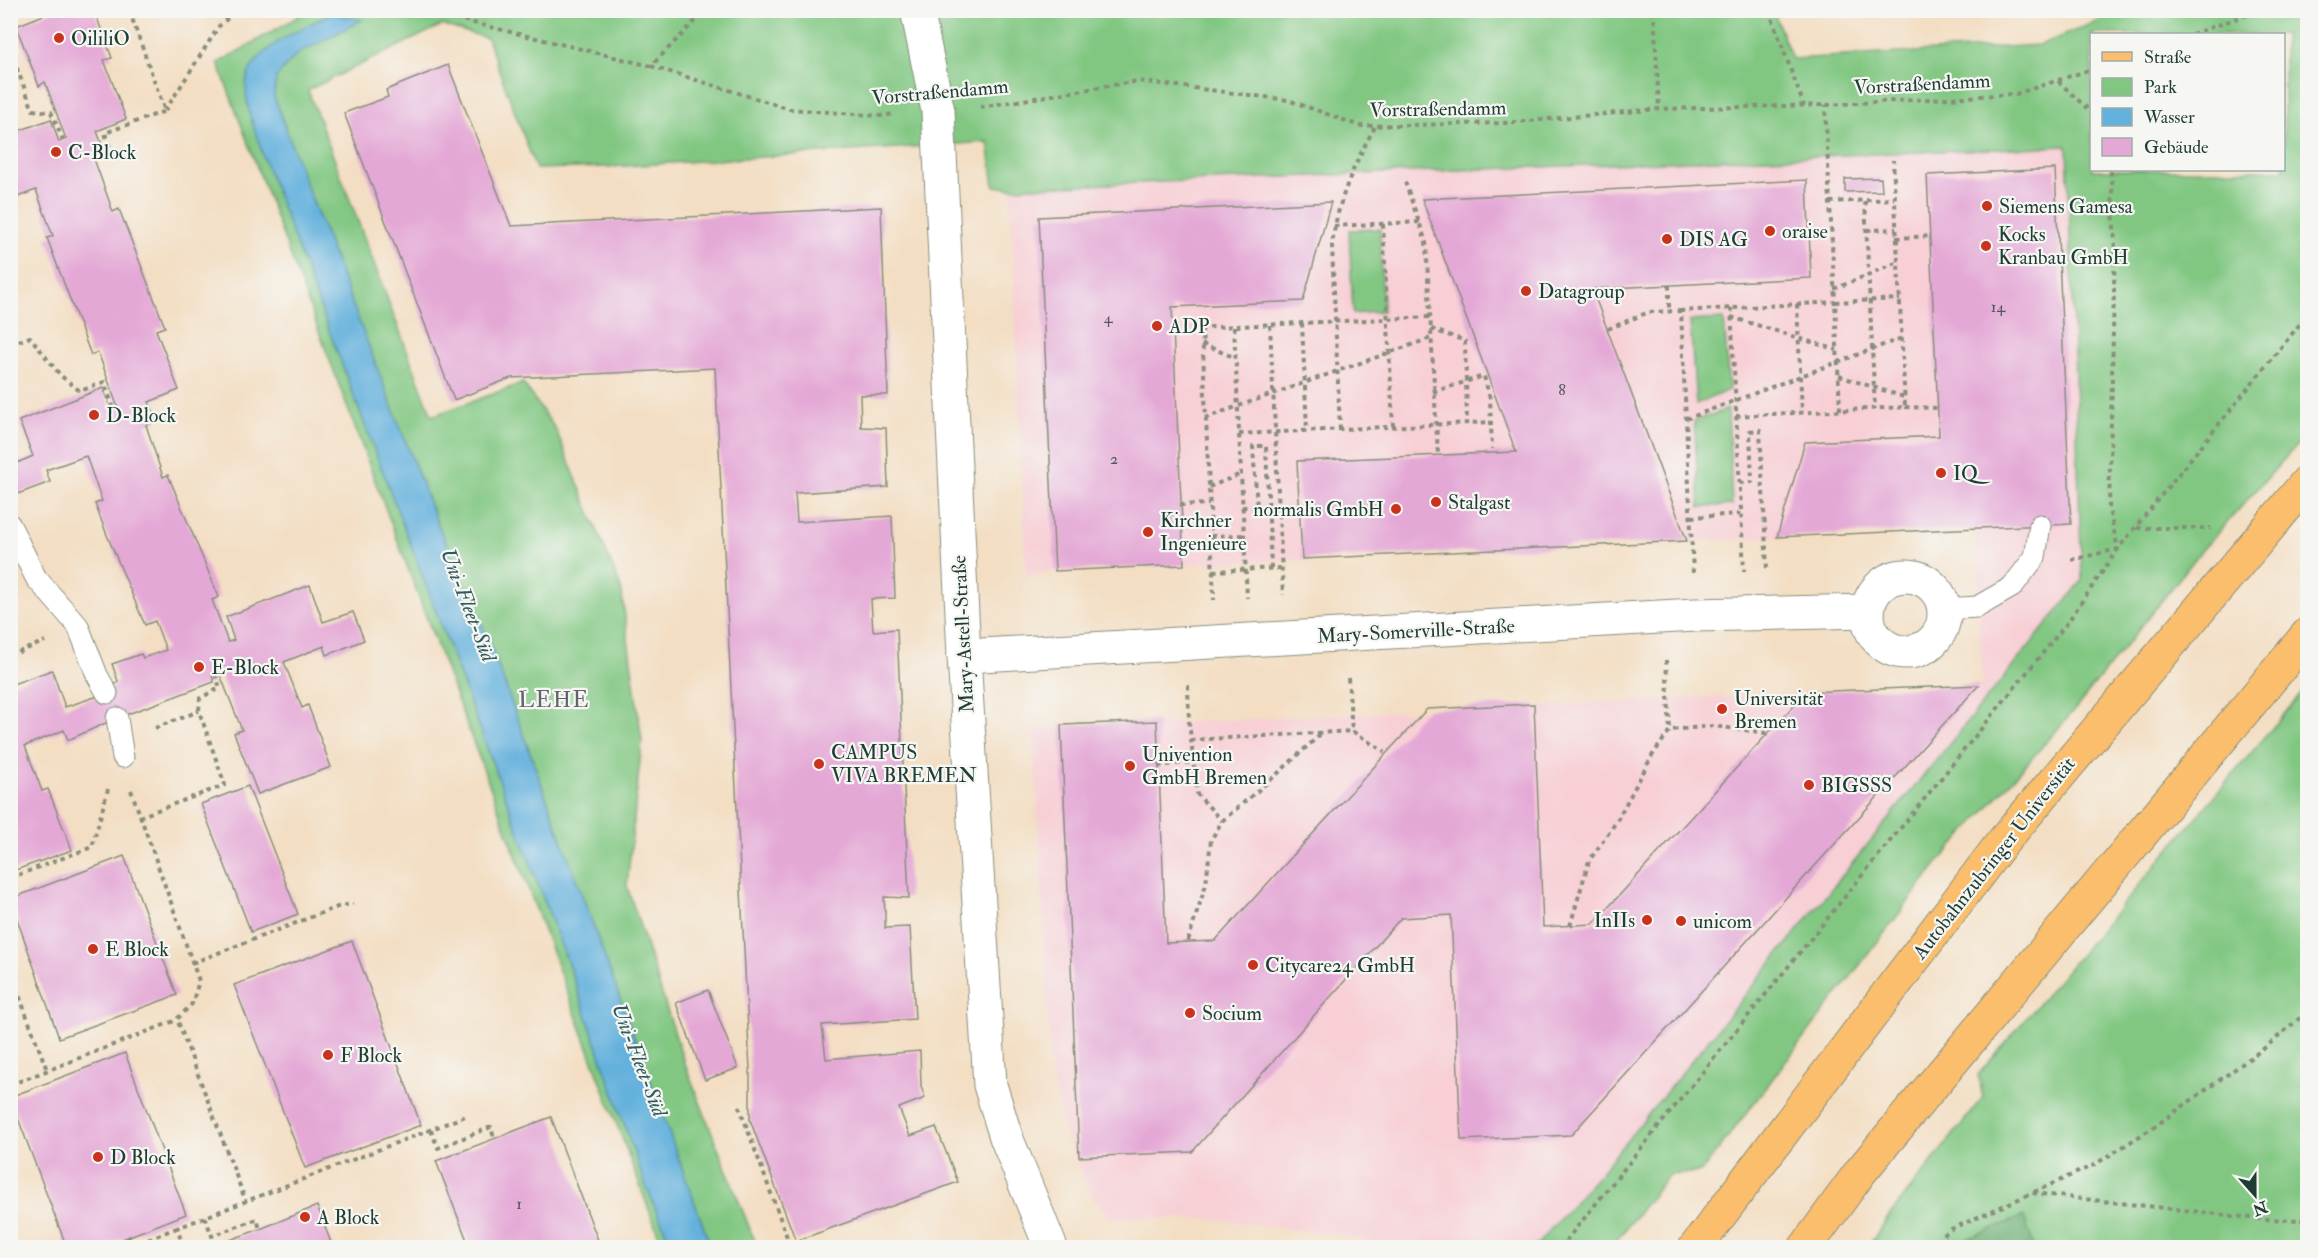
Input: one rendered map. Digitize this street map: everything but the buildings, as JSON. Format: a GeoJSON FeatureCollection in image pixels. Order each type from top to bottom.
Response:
{"type":"FeatureCollection","features":[{"type":"Feature","properties":{"kind":"main road","name":"Autobahnzubringer Universität"},"geometry":{"type":"LineString","coordinates":[[1695,1248],[2001,844],[2307,481]]}},
{"type":"Feature","properties":{"kind":"main road"},"geometry":{"type":"LineString","coordinates":[[1805,1248],[1861,1171],[2307,634]]}},
{"type":"Feature","properties":{"kind":"street","name":"Mary-Astell-Straße"},"geometry":{"type":"LineString","coordinates":[[917,10],[938,111],[964,656],[990,1085],[1005,1137],[1051,1248]]}},
{"type":"Feature","properties":{"kind":"street"},"geometry":{"type":"LineString","coordinates":[[1898,576],[1914,576],[1928,582],[1939,594],[1944,609],[1944,623],[1938,636],[1927,646],[1914,651],[1899,652],[1886,647],[1875,637],[1869,624],[1868,610],[1873,595],[1883,583],[1898,576]]}},
{"type":"Feature","properties":{"kind":"street","name":"Mary-Somerville-Straße"},"geometry":{"type":"LineString","coordinates":[[964,656],[1695,615],[1868,610]]}},
{"type":"Feature","properties":{"kind":"lane"},"geometry":{"type":"LineString","coordinates":[[10,525],[36,578],[78,626],[97,675],[107,693]]}},
{"type":"Feature","properties":{"kind":"lane"},"geometry":{"type":"LineString","coordinates":[[1944,609],[1977,607],[2012,587],[2035,557],[2040,525]]}},
{"type":"Feature","properties":{"kind":"lane"},"geometry":{"type":"LineString","coordinates":[[117,718],[123,757]]}},
{"type":"Feature","properties":{"kind":"path"},"geometry":{"type":"LineString","coordinates":[[129,10],[165,111]]}},
{"type":"Feature","properties":{"kind":"path"},"geometry":{"type":"LineString","coordinates":[[97,154],[99,159],[112,153],[105,133],[165,111],[219,26],[237,10]]}},
{"type":"Feature","properties":{"kind":"path","name":"Vorstraßendamm"},"geometry":{"type":"LineString","coordinates":[[420,10],[651,66],[790,109],[880,116],[960,110],[1138,81],[1288,100],[1360,126],[1505,123],[1659,110],[1804,106],[2016,94],[2090,69]]}},
{"type":"Feature","properties":{"kind":"path"},"geometry":{"type":"LineString","coordinates":[[651,66],[706,10]]}},
{"type":"Feature","properties":{"kind":"path"},"geometry":{"type":"LineString","coordinates":[[1654,10],[1659,110]]}},
{"type":"Feature","properties":{"kind":"path"},"geometry":{"type":"LineString","coordinates":[[1769,10],[1804,106]]}},
{"type":"Feature","properties":{"kind":"path"},"geometry":{"type":"LineString","coordinates":[[2195,33],[2261,10]]}},
{"type":"Feature","properties":{"kind":"path"},"geometry":{"type":"LineString","coordinates":[[10,51],[33,110],[51,112],[63,140]]}},
{"type":"Feature","properties":{"kind":"path"},"geometry":{"type":"LineString","coordinates":[[2058,81],[2090,112]]}},
{"type":"Feature","properties":{"kind":"path"},"geometry":{"type":"LineString","coordinates":[[1825,105],[1840,410]]}},
{"type":"Feature","properties":{"kind":"path"},"geometry":{"type":"LineString","coordinates":[[1340,429],[1332,246],[1334,226],[1353,167],[1376,125]]}},
{"type":"Feature","properties":{"kind":"path"},"geometry":{"type":"LineString","coordinates":[[1893,160],[1905,407]]}},
{"type":"Feature","properties":{"kind":"path"},"geometry":{"type":"LineString","coordinates":[[2111,171],[2115,244],[2109,509],[2118,549]]}},
{"type":"Feature","properties":{"kind":"path"},"geometry":{"type":"LineString","coordinates":[[1405,182],[1426,242],[1438,455]]}},
{"type":"Feature","properties":{"kind":"path"},"geometry":{"type":"LineString","coordinates":[[1830,202],[1894,199]]}},
{"type":"Feature","properties":{"kind":"path"},"geometry":{"type":"LineString","coordinates":[[1865,201],[1875,409]]}},
{"type":"Feature","properties":{"kind":"path"},"geometry":{"type":"LineString","coordinates":[[1334,226],[1420,222]]}},
{"type":"Feature","properties":{"kind":"path"},"geometry":{"type":"LineString","coordinates":[[1383,224],[1393,426]]}},
{"type":"Feature","properties":{"kind":"path"},"geometry":{"type":"LineString","coordinates":[[1866,230],[1896,229]]}},
{"type":"Feature","properties":{"kind":"path"},"geometry":{"type":"LineString","coordinates":[[1896,238],[1930,236]]}},
{"type":"Feature","properties":{"kind":"path"},"geometry":{"type":"LineString","coordinates":[[1834,289],[1898,262]]}},
{"type":"Feature","properties":{"kind":"path"},"geometry":{"type":"LineString","coordinates":[[1669,285],[1669,312]]}},
{"type":"Feature","properties":{"kind":"path"},"geometry":{"type":"LineString","coordinates":[[1608,329],[1649,312],[1900,299]]}},
{"type":"Feature","properties":{"kind":"path"},"geometry":{"type":"LineString","coordinates":[[1797,304],[1802,412]]}},
{"type":"Feature","properties":{"kind":"path"},"geometry":{"type":"LineString","coordinates":[[1731,308],[1742,531]]}},
{"type":"Feature","properties":{"kind":"path"},"geometry":{"type":"LineString","coordinates":[[1681,311],[1692,533]]}},
{"type":"Feature","properties":{"kind":"path"},"geometry":{"type":"LineString","coordinates":[[1560,1248],[2067,623],[2118,549],[2307,314]]}},
{"type":"Feature","properties":{"kind":"path"},"geometry":{"type":"LineString","coordinates":[[1173,329],[1430,317]]}},
{"type":"Feature","properties":{"kind":"path"},"geometry":{"type":"LineString","coordinates":[[1731,317],[1837,350]]}},
{"type":"Feature","properties":{"kind":"path"},"geometry":{"type":"LineString","coordinates":[[1302,323],[1307,430]]}},
{"type":"Feature","properties":{"kind":"path"},"geometry":{"type":"LineString","coordinates":[[1270,325],[1281,551]]}},
{"type":"Feature","properties":{"kind":"path"},"geometry":{"type":"LineString","coordinates":[[1234,327],[1245,554]]}},
{"type":"Feature","properties":{"kind":"path"},"geometry":{"type":"LineString","coordinates":[[1202,328],[1212,554]]}},
{"type":"Feature","properties":{"kind":"path"},"geometry":{"type":"LineString","coordinates":[[1431,329],[1465,341],[1467,422]]}},
{"type":"Feature","properties":{"kind":"path"},"geometry":{"type":"LineString","coordinates":[[10,344],[30,337],[61,376],[80,391],[104,382],[114,409]]}},
{"type":"Feature","properties":{"kind":"path"},"geometry":{"type":"LineString","coordinates":[[1205,418],[1431,338]]}},
{"type":"Feature","properties":{"kind":"path"},"geometry":{"type":"LineString","coordinates":[[1686,419],[1902,338]]}},
{"type":"Feature","properties":{"kind":"path"},"geometry":{"type":"LineString","coordinates":[[1202,344],[1236,358]]}},
{"type":"Feature","properties":{"kind":"path"},"geometry":{"type":"LineString","coordinates":[[1433,393],[1484,376],[1490,399],[1492,449]]}},
{"type":"Feature","properties":{"kind":"path"},"geometry":{"type":"LineString","coordinates":[[1839,376],[1904,397]]}},
{"type":"Feature","properties":{"kind":"path"},"geometry":{"type":"LineString","coordinates":[[1736,416],[1905,407],[1938,408]]}},
{"type":"Feature","properties":{"kind":"path"},"geometry":{"type":"LineString","coordinates":[[1239,434],[1491,422]]}},
{"type":"Feature","properties":{"kind":"path"},"geometry":{"type":"LineString","coordinates":[[1740,483],[1752,482],[1749,431],[1760,430],[1769,613]]}},
{"type":"Feature","properties":{"kind":"path"},"geometry":{"type":"LineString","coordinates":[[1242,507],[1257,507],[1253,446],[1266,446],[1271,568]]}},
{"type":"Feature","properties":{"kind":"path"},"geometry":{"type":"LineString","coordinates":[[1209,487],[1241,474]]}},
{"type":"Feature","properties":{"kind":"path"},"geometry":{"type":"LineString","coordinates":[[1180,505],[1209,504]]}},
{"type":"Feature","properties":{"kind":"path"},"geometry":{"type":"LineString","coordinates":[[1691,517],[1741,514]]}},
{"type":"Feature","properties":{"kind":"path"},"geometry":{"type":"LineString","coordinates":[[1211,536],[1244,535]]}},
{"type":"Feature","properties":{"kind":"path"},"geometry":{"type":"LineString","coordinates":[[2035,557],[2059,562],[2118,549]]}},
{"type":"Feature","properties":{"kind":"path"},"geometry":{"type":"LineString","coordinates":[[1213,572],[1282,568]]}},
{"type":"Feature","properties":{"kind":"path"},"geometry":{"type":"LineString","coordinates":[[140,817],[225,785],[199,711],[200,698],[220,688],[215,673]]}},
{"type":"Feature","properties":{"kind":"path"},"geometry":{"type":"LineString","coordinates":[[1570,926],[1589,861],[1616,822],[1652,756],[1670,730],[1668,699]]}},
{"type":"Feature","properties":{"kind":"path"},"geometry":{"type":"LineString","coordinates":[[1350,713],[1352,731]]}},
{"type":"Feature","properties":{"kind":"path"},"geometry":{"type":"LineString","coordinates":[[1189,721],[1197,794],[1222,821]]}},
{"type":"Feature","properties":{"kind":"path"},"geometry":{"type":"LineString","coordinates":[[1670,730],[1713,726],[1767,733]]}},
{"type":"Feature","properties":{"kind":"path"},"geometry":{"type":"LineString","coordinates":[[1191,740],[1352,731],[1386,752]]}},
{"type":"Feature","properties":{"kind":"path"},"geometry":{"type":"LineString","coordinates":[[1188,941],[1206,884],[1211,840],[1222,821],[1323,732]]}},
{"type":"Feature","properties":{"kind":"path"},"geometry":{"type":"LineString","coordinates":[[10,1085],[177,1019],[192,1004],[199,981],[140,817],[123,757]]}},
{"type":"Feature","properties":{"kind":"path"},"geometry":{"type":"LineString","coordinates":[[1158,766],[1193,762]]}},
{"type":"Feature","properties":{"kind":"path"},"geometry":{"type":"LineString","coordinates":[[10,878],[92,847]]}},
{"type":"Feature","properties":{"kind":"path"},"geometry":{"type":"LineString","coordinates":[[192,963],[340,906],[353,904]]}},
{"type":"Feature","properties":{"kind":"path"},"geometry":{"type":"LineString","coordinates":[[10,972],[47,1071]]}},
{"type":"Feature","properties":{"kind":"path"},"geometry":{"type":"LineString","coordinates":[[1931,1248],[1949,1230],[2094,1165],[2154,1127],[2267,1046],[2307,1011]]}},
{"type":"Feature","properties":{"kind":"path"},"geometry":{"type":"LineString","coordinates":[[177,1019],[246,1202]]}},
{"type":"Feature","properties":{"kind":"path"},"geometry":{"type":"LineString","coordinates":[[739,1106],[791,1248]]}},
{"type":"Feature","properties":{"kind":"path"},"geometry":{"type":"LineString","coordinates":[[128,1236],[132,1245],[468,1115]]}},
{"type":"Feature","properties":{"kind":"path"},"geometry":{"type":"LineString","coordinates":[[431,1130],[438,1148],[491,1127],[494,1138]]}},
{"type":"Feature","properties":{"kind":"path"},"geometry":{"type":"LineString","coordinates":[[2032,1193],[2261,1219],[2307,1220]]}},
{"type":"Feature","properties":{"kind":"path"},"geometry":{"type":"LineString","coordinates":[[205,1217],[212,1236],[257,1219],[260,1228]]}},
{"type":"Feature","properties":{"kind":"path"},"geometry":{"type":"LineString","coordinates":[[170,1248],[182,1243],[177,1228]]}},
{"type":"Feature","properties":{"kind":"shaded area","name":"Universität Bremen"},"geometry":{"type":"Polygon","coordinates":[[[2067,146],[2082,581],[1602,1171],[1535,1247],[1398,1247],[1350,1237],[1214,1219],[1110,1218],[1091,1195],[1064,1131],[1051,1070],[1033,729],[1982,685],[1976,528],[1055,571],[1026,576],[1010,188],[2067,146]]]}},
{"type":"Feature","properties":{"kind":"green space"},"geometry":{"type":"Polygon","coordinates":[[[309,10],[1773,10],[1792,59],[2040,45],[2123,11],[2307,11],[2307,434],[2202,550],[2072,713],[1938,863],[1701,1172],[1669,1175],[1611,1247],[1535,1247],[1602,1171],[2082,581],[2067,146],[1010,188],[994,186],[988,142],[609,167],[536,169],[487,38],[442,25],[308,90],[432,416],[523,383],[556,430],[621,588],[642,741],[627,886],[684,1062],[757,1247],[663,1247],[218,63],[309,10]]]}},
{"type":"Feature","properties":{"kind":"green space"},"geometry":{"type":"Polygon","coordinates":[[[1380,229],[1383,311],[1353,314],[1349,230],[1380,229]]]}},
{"type":"Feature","properties":{"kind":"green space"},"geometry":{"type":"Polygon","coordinates":[[[1724,319],[1729,390],[1696,404],[1690,321],[1724,319]]]}},
{"type":"Feature","properties":{"kind":"green space"},"geometry":{"type":"Polygon","coordinates":[[[1728,409],[1732,505],[1700,507],[1694,421],[1728,409]]]}},
{"type":"Feature","properties":{"kind":"green space"},"geometry":{"type":"Polygon","coordinates":[[[2307,687],[2307,1247],[1867,1248],[1890,1215],[1983,1097],[1978,1075],[2307,687]]]}},
{"type":"Feature","properties":{"kind":"green space"},"geometry":{"type":"Polygon","coordinates":[[[2024,1216],[2034,1247],[1955,1247],[1962,1241],[2024,1216]]]}},
{"type":"Feature","properties":{"kind":"water","name":"Uni-Fleet-Süd"},"geometry":{"type":"Polygon","coordinates":[[[332,13],[362,20],[297,54],[276,77],[274,96],[436,520],[488,638],[711,1247],[672,1247],[645,1184],[574,980],[263,157],[247,103],[246,85],[249,73],[256,61],[280,41],[332,13]]]}},
{"type":"Feature","properties":{"kind":"place","name":"OililiO"},"geometry":{"type":"Point","coordinates":[59,38]}},
{"type":"Feature","properties":{"kind":"place","name":"C-Block"},"geometry":{"type":"Point","coordinates":[56,152]}},
{"type":"Feature","properties":{"kind":"place","name":"Siemens Gamesa"},"geometry":{"type":"Point","coordinates":[1987,206]}},
{"type":"Feature","properties":{"kind":"place","name":"oraise"},"geometry":{"type":"Point","coordinates":[1770,231]}},
{"type":"Feature","properties":{"kind":"place","name":"DIS AG"},"geometry":{"type":"Point","coordinates":[1667,239]}},
{"type":"Feature","properties":{"kind":"place","name":"Kocks Kranbau GmbH"},"geometry":{"type":"Point","coordinates":[1986,246]}},
{"type":"Feature","properties":{"kind":"place","name":"Datagroup"},"geometry":{"type":"Point","coordinates":[1526,291]}},
{"type":"Feature","properties":{"kind":"place","name":"ADP"},"geometry":{"type":"Point","coordinates":[1157,326]}},
{"type":"Feature","properties":{"kind":"place","name":"D-Block"},"geometry":{"type":"Point","coordinates":[94,415]}},
{"type":"Feature","properties":{"kind":"place","name":"IQ"},"geometry":{"type":"Point","coordinates":[1941,473]}},
{"type":"Feature","properties":{"kind":"place","name":"Stalgast"},"geometry":{"type":"Point","coordinates":[1436,502]}},
{"type":"Feature","properties":{"kind":"place","name":"normalis GmbH"},"geometry":{"type":"Point","coordinates":[1396,509]}},
{"type":"Feature","properties":{"kind":"place","name":"Kirchner Ingenieure"},"geometry":{"type":"Point","coordinates":[1148,532]}},
{"type":"Feature","properties":{"kind":"place","name":"E-Block"},"geometry":{"type":"Point","coordinates":[199,667]}},
{"type":"Feature","properties":{"kind":"place","name":"Universität Bremen"},"geometry":{"type":"Point","coordinates":[1722,709]}},
{"type":"Feature","properties":{"kind":"place","name":"CAMPUS VIVA BREMEN"},"geometry":{"type":"Point","coordinates":[819,764]}},
{"type":"Feature","properties":{"kind":"place","name":"Univention GmbH Bremen"},"geometry":{"type":"Point","coordinates":[1130,766]}},
{"type":"Feature","properties":{"kind":"place","name":"BIGSSS"},"geometry":{"type":"Point","coordinates":[1809,785]}},
{"type":"Feature","properties":{"kind":"place","name":"InIIs"},"geometry":{"type":"Point","coordinates":[1647,920]}},
{"type":"Feature","properties":{"kind":"place","name":"unicom"},"geometry":{"type":"Point","coordinates":[1681,921]}},
{"type":"Feature","properties":{"kind":"place","name":"E Block"},"geometry":{"type":"Point","coordinates":[93,949]}},
{"type":"Feature","properties":{"kind":"place","name":"Citycare24 GmbH"},"geometry":{"type":"Point","coordinates":[1253,965]}},
{"type":"Feature","properties":{"kind":"place","name":"Socium"},"geometry":{"type":"Point","coordinates":[1190,1013]}},
{"type":"Feature","properties":{"kind":"place","name":"F Block"},"geometry":{"type":"Point","coordinates":[328,1055]}},
{"type":"Feature","properties":{"kind":"place","name":"D Block"},"geometry":{"type":"Point","coordinates":[98,1157]}},
{"type":"Feature","properties":{"kind":"place","name":"A Block"},"geometry":{"type":"Point","coordinates":[305,1217]}},
{"type":"Feature","properties":{"kind":"district","name":"LEHE"},"geometry":{"type":"Point","coordinates":[554,700]}}]}
